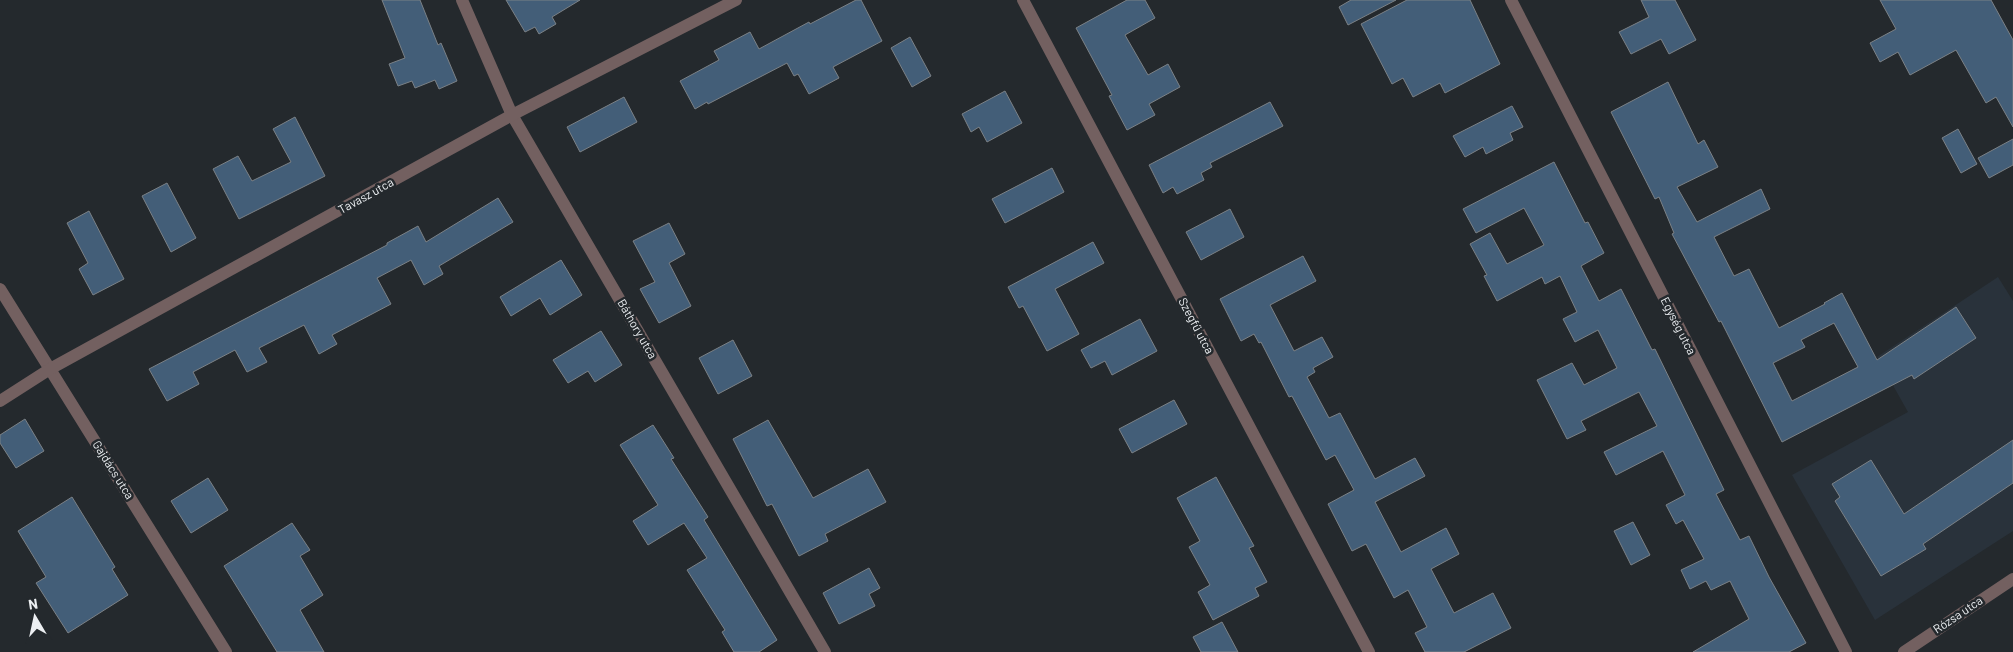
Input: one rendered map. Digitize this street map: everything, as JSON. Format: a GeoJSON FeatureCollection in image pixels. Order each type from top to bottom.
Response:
{"type":"FeatureCollection","features":[{"type":"Feature","properties":{"kind":"street","name":"Báthory utca"},"geometry":{"type":"LineString","coordinates":[[462,0],[512,116],[824,652]]}},
{"type":"Feature","properties":{"kind":"street","name":"Tavasz utca"},"geometry":{"type":"LineString","coordinates":[[0,401],[50,369],[512,116],[736,0]]}},
{"type":"Feature","properties":{"kind":"street","name":"Szegfű utca"},"geometry":{"type":"LineString","coordinates":[[1023,0],[1369,652]]}},
{"type":"Feature","properties":{"kind":"street","name":"Egység utca"},"geometry":{"type":"LineString","coordinates":[[1510,0],[1846,652]]}},
{"type":"Feature","properties":{"kind":"street","name":"Gajdács utca"},"geometry":{"type":"LineString","coordinates":[[0,288],[226,652]]}},
{"type":"Feature","properties":{"kind":"street","name":"Rózsa utca"},"geometry":{"type":"LineString","coordinates":[[1904,652],[2013,579]]}},
{"type":"Feature","properties":{"kind":"shaded area"},"geometry":{"type":"Polygon","coordinates":[[[1998,277],[2013,301],[2013,531],[1875,620],[1792,475],[1908,412],[1877,357],[1998,277]]]}},
{"type":"Feature","properties":{"kind":"building"},"geometry":{"type":"Polygon","coordinates":[[[382,0],[420,0],[438,45],[441,43],[457,81],[439,89],[435,80],[415,88],[412,81],[398,86],[389,64],[405,58],[382,0]]]}},
{"type":"Feature","properties":{"kind":"building"},"geometry":{"type":"Polygon","coordinates":[[[506,0],[580,0],[552,17],[556,24],[539,34],[535,27],[525,32],[506,0]]]}},
{"type":"Feature","properties":{"kind":"building"},"geometry":{"type":"Polygon","coordinates":[[[856,0],[861,0],[882,41],[833,67],[839,78],[809,94],[798,74],[794,76],[787,63],[695,109],[680,81],[719,60],[714,51],[750,32],[759,49],[809,22],[810,24],[856,0]]]}},
{"type":"Feature","properties":{"kind":"building"},"geometry":{"type":"Polygon","coordinates":[[[1127,0],[1145,0],[1155,18],[1125,35],[1148,75],[1168,64],[1180,87],[1149,104],[1155,115],[1127,130],[1109,96],[1112,95],[1076,28],[1127,0]]]}},
{"type":"Feature","properties":{"kind":"building"},"geometry":{"type":"Polygon","coordinates":[[[1351,0],[1396,0],[1348,25],[1339,7],[1351,0]]]}},
{"type":"Feature","properties":{"kind":"building"},"geometry":{"type":"Polygon","coordinates":[[[1407,0],[1470,0],[1500,64],[1445,93],[1440,83],[1413,97],[1403,78],[1392,84],[1361,24],[1407,0]]]}},
{"type":"Feature","properties":{"kind":"building"},"geometry":{"type":"Polygon","coordinates":[[[1641,0],[1675,0],[1696,40],[1669,54],[1661,39],[1631,54],[1619,32],[1649,17],[1641,0]]]}},
{"type":"Feature","properties":{"kind":"building"},"geometry":{"type":"Polygon","coordinates":[[[1880,0],[1991,0],[2013,40],[2013,127],[1996,97],[1986,103],[1956,50],[1910,75],[1898,52],[1880,62],[1870,43],[1896,29],[1880,0]]]}},
{"type":"Feature","properties":{"kind":"building"},"geometry":{"type":"Polygon","coordinates":[[[910,37],[931,76],[912,87],[891,48],[910,37]]]}},
{"type":"Feature","properties":{"kind":"building"},"geometry":{"type":"Polygon","coordinates":[[[1668,82],[1698,144],[1704,140],[1718,167],[1677,187],[1697,222],[1761,189],[1770,209],[1714,237],[1734,276],[1749,269],[1779,328],[1842,293],[1877,360],[1956,307],[1976,338],[1914,379],[1912,375],[1782,442],[1721,321],[1719,322],[1672,234],[1674,233],[1659,197],[1655,199],[1611,112],[1668,82]],[[1834,323],[1801,340],[1805,347],[1773,363],[1792,401],[1858,367],[1834,323]]]}},
{"type":"Feature","properties":{"kind":"building"},"geometry":{"type":"Polygon","coordinates":[[[1005,91],[1022,123],[987,142],[979,127],[971,132],[962,114],[1005,91]]]}},
{"type":"Feature","properties":{"kind":"building"},"geometry":{"type":"Polygon","coordinates":[[[624,97],[637,122],[580,152],[567,127],[624,97]]]}},
{"type":"Feature","properties":{"kind":"building"},"geometry":{"type":"Polygon","coordinates":[[[1270,102],[1283,126],[1210,163],[1212,167],[1201,173],[1204,180],[1177,194],[1173,187],[1163,193],[1149,165],[1270,102]]]}},
{"type":"Feature","properties":{"kind":"building"},"geometry":{"type":"Polygon","coordinates":[[[1512,106],[1523,127],[1510,133],[1513,140],[1486,154],[1483,147],[1465,157],[1453,136],[1512,106]]]}},
{"type":"Feature","properties":{"kind":"building"},"geometry":{"type":"Polygon","coordinates":[[[295,117],[325,176],[239,219],[213,169],[238,156],[252,181],[291,162],[273,129],[295,117]]]}},
{"type":"Feature","properties":{"kind":"building"},"geometry":{"type":"Polygon","coordinates":[[[1958,129],[1977,164],[1961,173],[1942,138],[1958,129]]]}},
{"type":"Feature","properties":{"kind":"building"},"geometry":{"type":"Polygon","coordinates":[[[2013,139],[2013,165],[1989,178],[1978,158],[2013,139]]]}},
{"type":"Feature","properties":{"kind":"building"},"geometry":{"type":"Polygon","coordinates":[[[1554,162],[1585,223],[1588,222],[1604,253],[1581,266],[1599,301],[1621,289],[1652,350],[1655,349],[1724,490],[1716,494],[1740,540],[1749,536],[1769,577],[1806,643],[1789,652],[1693,652],[1749,619],[1730,581],[1711,590],[1706,581],[1690,589],[1681,570],[1704,559],[1683,520],[1676,524],[1666,505],[1685,495],[1663,451],[1616,475],[1604,452],[1657,426],[1639,392],[1581,421],[1586,430],[1567,439],[1537,380],[1572,363],[1584,385],[1617,368],[1598,330],[1575,342],[1563,319],[1577,312],[1560,276],[1545,284],[1542,277],[1497,301],[1484,276],[1487,275],[1470,244],[1490,233],[1507,264],[1544,245],[1524,208],[1476,233],[1463,209],[1554,162]]]}},
{"type":"Feature","properties":{"kind":"building"},"geometry":{"type":"Polygon","coordinates":[[[1052,168],[1064,192],[1005,223],[992,199],[1052,168]]]}},
{"type":"Feature","properties":{"kind":"building"},"geometry":{"type":"Polygon","coordinates":[[[167,183],[196,238],[171,252],[142,196],[167,183]]]}},
{"type":"Feature","properties":{"kind":"building"},"geometry":{"type":"Polygon","coordinates":[[[498,198],[513,222],[439,266],[443,274],[424,285],[411,260],[377,278],[391,304],[332,335],[337,344],[319,354],[304,325],[259,348],[267,362],[247,372],[235,350],[193,372],[199,384],[167,401],[149,369],[387,245],[387,243],[418,226],[426,242],[498,198]]]}},
{"type":"Feature","properties":{"kind":"building"},"geometry":{"type":"Polygon","coordinates":[[[1230,209],[1244,237],[1201,260],[1186,232],[1230,209]]]}},
{"type":"Feature","properties":{"kind":"building"},"geometry":{"type":"Polygon","coordinates":[[[89,211],[124,279],[93,295],[79,269],[88,263],[67,223],[89,211]]]}},
{"type":"Feature","properties":{"kind":"building"},"geometry":{"type":"Polygon","coordinates":[[[669,223],[685,254],[669,263],[691,306],[659,323],[640,289],[655,282],[633,241],[669,223]]]}},
{"type":"Feature","properties":{"kind":"building"},"geometry":{"type":"Polygon","coordinates":[[[1093,242],[1104,263],[1055,289],[1079,334],[1047,351],[1023,306],[1019,308],[1008,287],[1093,242]]]}},
{"type":"Feature","properties":{"kind":"building"},"geometry":{"type":"Polygon","coordinates":[[[1303,256],[1316,281],[1270,305],[1294,351],[1322,337],[1333,357],[1313,368],[1315,372],[1307,377],[1329,418],[1340,413],[1375,479],[1415,458],[1425,476],[1375,502],[1401,552],[1446,528],[1459,554],[1431,569],[1454,613],[1493,593],[1511,628],[1464,652],[1425,652],[1415,633],[1427,627],[1408,590],[1394,598],[1366,544],[1352,551],[1328,504],[1354,490],[1335,455],[1326,460],[1292,396],[1289,397],[1261,342],[1259,343],[1254,334],[1241,341],[1220,299],[1303,256]]]}},
{"type":"Feature","properties":{"kind":"building"},"geometry":{"type":"Polygon","coordinates":[[[561,260],[582,295],[550,315],[540,298],[511,316],[500,297],[561,260]]]}},
{"type":"Feature","properties":{"kind":"building"},"geometry":{"type":"Polygon","coordinates":[[[1140,319],[1157,351],[1112,375],[1105,361],[1091,368],[1081,350],[1140,319]]]}},
{"type":"Feature","properties":{"kind":"building"},"geometry":{"type":"Polygon","coordinates":[[[601,331],[622,365],[595,382],[588,371],[568,383],[553,360],[601,331]]]}},
{"type":"Feature","properties":{"kind":"building"},"geometry":{"type":"Polygon","coordinates":[[[733,340],[752,376],[718,394],[699,358],[733,340]]]}},
{"type":"Feature","properties":{"kind":"building"},"geometry":{"type":"Polygon","coordinates":[[[1174,400],[1187,424],[1132,453],[1119,429],[1174,400]]]}},
{"type":"Feature","properties":{"kind":"building"},"geometry":{"type":"Polygon","coordinates":[[[25,419],[44,451],[16,468],[0,443],[0,435],[25,419]]]}},
{"type":"Feature","properties":{"kind":"building"},"geometry":{"type":"Polygon","coordinates":[[[768,420],[813,498],[868,469],[886,502],[825,534],[828,541],[799,556],[772,504],[767,506],[733,439],[768,420]]]}},
{"type":"Feature","properties":{"kind":"building"},"geometry":{"type":"Polygon","coordinates":[[[653,425],[674,458],[671,459],[708,517],[704,520],[777,640],[759,652],[734,652],[722,632],[725,630],[687,570],[707,558],[684,523],[648,545],[633,521],[658,505],[620,445],[653,425]]]}},
{"type":"Feature","properties":{"kind":"building"},"geometry":{"type":"Polygon","coordinates":[[[2013,440],[2013,483],[1923,544],[1926,549],[1881,576],[1835,501],[1840,497],[1832,484],[1871,460],[1904,514],[2013,440]]]}},
{"type":"Feature","properties":{"kind":"building"},"geometry":{"type":"Polygon","coordinates":[[[1216,477],[1254,546],[1249,548],[1267,582],[1255,588],[1259,596],[1213,620],[1198,592],[1210,585],[1189,547],[1200,541],[1177,498],[1216,477]]]}},
{"type":"Feature","properties":{"kind":"building"},"geometry":{"type":"Polygon","coordinates":[[[208,478],[228,510],[191,533],[171,501],[208,478]]]}},
{"type":"Feature","properties":{"kind":"building"},"geometry":{"type":"Polygon","coordinates":[[[72,497],[115,567],[112,569],[128,595],[68,633],[36,583],[46,577],[18,531],[72,497]]]}},
{"type":"Feature","properties":{"kind":"building"},"geometry":{"type":"Polygon","coordinates":[[[1633,522],[1650,555],[1631,565],[1614,531],[1633,522]]]}},
{"type":"Feature","properties":{"kind":"building"},"geometry":{"type":"Polygon","coordinates":[[[292,523],[310,550],[300,556],[323,595],[300,610],[324,652],[277,652],[224,566],[292,523]]]}},
{"type":"Feature","properties":{"kind":"building"},"geometry":{"type":"Polygon","coordinates":[[[869,568],[880,588],[869,594],[875,606],[839,624],[823,593],[869,568]]]}},
{"type":"Feature","properties":{"kind":"building"},"geometry":{"type":"Polygon","coordinates":[[[1222,622],[1238,652],[1201,652],[1193,637],[1222,622]]]}}]}
